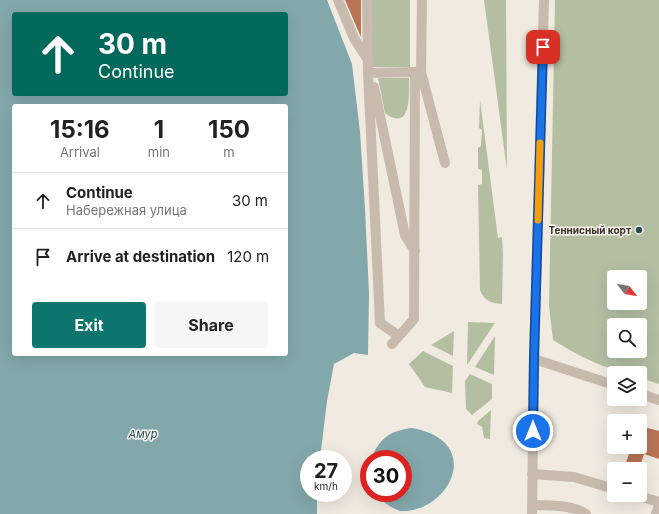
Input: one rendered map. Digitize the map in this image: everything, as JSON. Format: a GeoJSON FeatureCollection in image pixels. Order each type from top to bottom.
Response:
{"type":"FeatureCollection","features":[{"type":"Feature","properties":{"kind":"street"},"geometry":{"type":"LineString","coordinates":[[338,0],[354,38],[368,60]]}},
{"type":"Feature","properties":{"kind":"street"},"geometry":{"type":"LineString","coordinates":[[367,0],[368,60],[370,72],[404,236],[415,250]]}},
{"type":"Feature","properties":{"kind":"street"},"geometry":{"type":"LineString","coordinates":[[370,72],[380,323],[395,340],[414,319],[418,72],[422,0]]}},
{"type":"Feature","properties":{"kind":"street"},"geometry":{"type":"LineString","coordinates":[[544,0],[534,358],[532,509],[564,506],[578,509],[586,514]]}},
{"type":"Feature","properties":{"kind":"street"},"geometry":{"type":"LineString","coordinates":[[370,72],[418,72]]}},
{"type":"Feature","properties":{"kind":"street"},"geometry":{"type":"LineString","coordinates":[[418,72],[445,163]]}},
{"type":"Feature","properties":{"kind":"street"},"geometry":{"type":"LineString","coordinates":[[534,358],[607,383]]}},
{"type":"Feature","properties":{"kind":"street"},"geometry":{"type":"LineString","coordinates":[[647,396],[659,400]]}},
{"type":"Feature","properties":{"kind":"street"},"geometry":{"type":"LineString","coordinates":[[532,474],[574,477],[607,487]]}},
{"type":"Feature","properties":{"kind":"street"},"geometry":{"type":"LineString","coordinates":[[647,498],[659,502]]}},
{"type":"Feature","properties":{"kind":"street"},"geometry":{"type":"LineString","coordinates":[[656,514],[659,506]]}},
{"type":"Feature","properties":{"kind":"green space"},"geometry":{"type":"Polygon","coordinates":[[[371,0],[410,0],[410,67],[372,67],[371,0]]]}},
{"type":"Feature","properties":{"kind":"green space"},"geometry":{"type":"Polygon","coordinates":[[[484,0],[506,0],[507,170],[484,0]]]}},
{"type":"Feature","properties":{"kind":"green space"},"geometry":{"type":"Polygon","coordinates":[[[555,0],[659,0],[659,384],[647,380],[647,366],[606,367],[573,352],[553,340],[549,306],[555,0]]]}},
{"type":"Feature","properties":{"kind":"green space"},"geometry":{"type":"Polygon","coordinates":[[[378,78],[409,78],[409,101],[404,115],[400,118],[394,118],[385,113],[378,78]]]}},
{"type":"Feature","properties":{"kind":"green space"},"geometry":{"type":"Polygon","coordinates":[[[480,100],[498,238],[502,237],[502,304],[488,301],[480,290],[478,185],[482,184],[482,170],[478,169],[478,148],[481,146],[482,130],[479,128],[480,100]]]}},
{"type":"Feature","properties":{"kind":"green space"},"geometry":{"type":"Polygon","coordinates":[[[468,322],[495,323],[467,365],[468,322]]]}},
{"type":"Feature","properties":{"kind":"green space"},"geometry":{"type":"Polygon","coordinates":[[[454,331],[453,356],[431,345],[454,331]]]}},
{"type":"Feature","properties":{"kind":"green space"},"geometry":{"type":"Polygon","coordinates":[[[495,336],[494,375],[475,367],[495,336]]]}},
{"type":"Feature","properties":{"kind":"green space"},"geometry":{"type":"Polygon","coordinates":[[[423,351],[453,366],[452,393],[425,387],[409,364],[423,351]]]}},
{"type":"Feature","properties":{"kind":"green space"},"geometry":{"type":"Polygon","coordinates":[[[470,374],[492,384],[492,399],[472,415],[466,409],[465,381],[470,374]]]}},
{"type":"Feature","properties":{"kind":"green space"},"geometry":{"type":"Polygon","coordinates":[[[491,410],[490,439],[484,438],[482,427],[477,424],[478,421],[491,410]]]}},
{"type":"Feature","properties":{"kind":"water","name":"Амур"},"geometry":{"type":"Polygon","coordinates":[[[0,0],[327,0],[352,64],[360,132],[369,293],[368,355],[354,353],[334,364],[327,401],[321,450],[300,450],[300,502],[317,502],[317,514],[0,514],[0,0]]]}},
{"type":"Feature","properties":{"kind":"water"},"geometry":{"type":"Polygon","coordinates":[[[412,428],[435,435],[448,447],[454,461],[452,476],[445,489],[433,501],[418,509],[400,511],[384,502],[412,502],[412,450],[375,450],[386,437],[404,429],[412,428]]]}},
{"type":"Feature","properties":{"kind":"building"},"geometry":{"type":"Polygon","coordinates":[[[345,0],[361,0],[361,37],[360,35],[345,0]]]}},
{"type":"Feature","properties":{"kind":"building"},"geometry":{"type":"Polygon","coordinates":[[[647,428],[659,431],[659,459],[644,454],[647,454],[647,428]]]}},
{"type":"Feature","properties":{"kind":"building"},"geometry":{"type":"Polygon","coordinates":[[[629,454],[644,454],[641,462],[626,462],[629,454]]]}},
{"type":"Feature","properties":{"kind":"slow traffic"},"geometry":{"type":"LineString","coordinates":[[538,220],[540,143]]}},
{"type":"Feature","properties":{"kind":"place","name":"Теннисный корт"},"geometry":{"type":"Point","coordinates":[639,230]}},
{"type":"Feature","properties":{"kind":"route"},"geometry":{"type":"LineString","coordinates":[[533,431],[543,47]]}}]}
